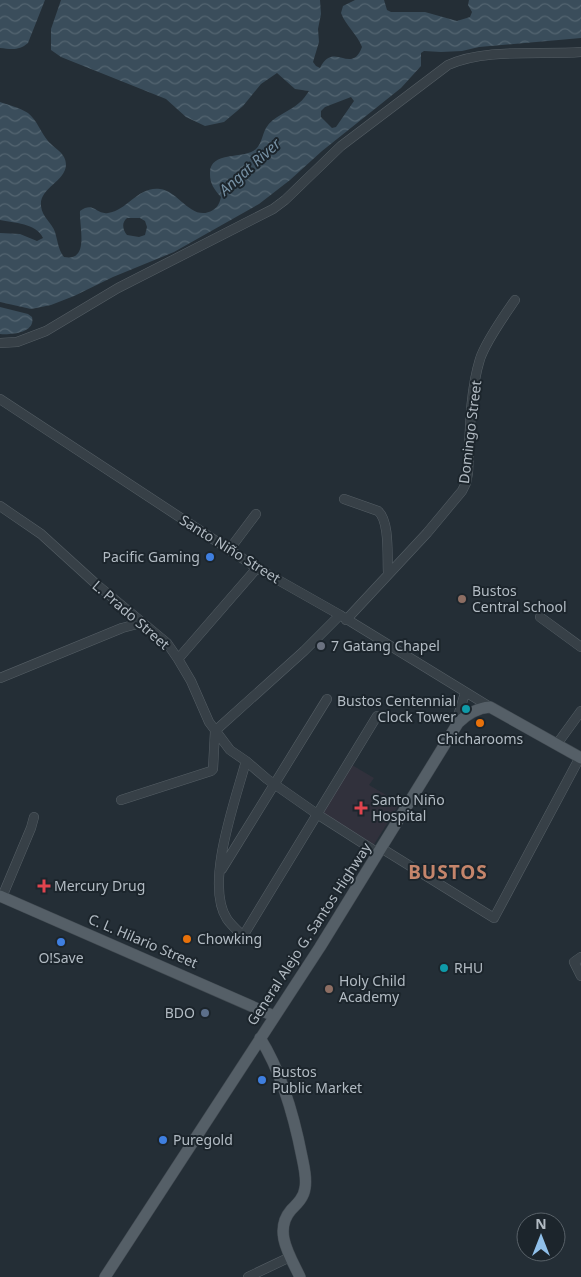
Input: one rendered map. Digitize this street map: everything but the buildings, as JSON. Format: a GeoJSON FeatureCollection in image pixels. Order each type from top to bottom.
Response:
{"type":"FeatureCollection","features":[{"type":"Feature","properties":{"kind":"main road","name":"General Alejo G. Santos Highway"},"geometry":{"type":"LineString","coordinates":[[105,1277],[320,947],[454,730],[469,714],[482,708],[490,707]]}},
{"type":"Feature","properties":{"kind":"main road"},"geometry":{"type":"LineString","coordinates":[[490,707],[580,758]]}},
{"type":"Feature","properties":{"kind":"main road","name":"C. L. Hilario Street"},"geometry":{"type":"LineString","coordinates":[[1,896],[274,1016]]}},
{"type":"Feature","properties":{"kind":"main road"},"geometry":{"type":"LineString","coordinates":[[260,1038],[273,1061],[284,1090],[297,1133],[305,1172],[306,1186],[304,1196],[286,1216],[283,1224],[284,1242],[300,1277]]}},
{"type":"Feature","properties":{"kind":"street"},"geometry":{"type":"LineString","coordinates":[[0,343],[18,342],[46,331],[118,288],[273,209],[286,200],[341,146],[448,66],[464,60],[488,56],[581,52]]}},
{"type":"Feature","properties":{"kind":"street","name":"Domingo Street"},"geometry":{"type":"LineString","coordinates":[[215,731],[343,617],[388,574],[451,507],[466,483],[474,390],[481,357],[515,300]]}},
{"type":"Feature","properties":{"kind":"street","name":"Santo Niño Street"},"geometry":{"type":"LineString","coordinates":[[0,399],[257,568],[343,617],[490,707]]}},
{"type":"Feature","properties":{"kind":"street"},"geometry":{"type":"LineString","coordinates":[[344,499],[378,510],[382,514],[386,529],[388,574]]}},
{"type":"Feature","properties":{"kind":"street","name":"L. Prado Street"},"geometry":{"type":"LineString","coordinates":[[0,506],[41,534],[141,623],[167,643],[191,681],[209,722],[230,750],[317,814],[494,918],[580,758]]}},
{"type":"Feature","properties":{"kind":"street"},"geometry":{"type":"LineString","coordinates":[[230,550],[256,514]]}},
{"type":"Feature","properties":{"kind":"street"},"geometry":{"type":"LineString","coordinates":[[178,659],[257,568]]}},
{"type":"Feature","properties":{"kind":"street"},"geometry":{"type":"LineString","coordinates":[[540,617],[581,647]]}},
{"type":"Feature","properties":{"kind":"street"},"geometry":{"type":"LineString","coordinates":[[0,678],[122,628],[141,623]]}},
{"type":"Feature","properties":{"kind":"street"},"geometry":{"type":"LineString","coordinates":[[454,730],[465,693]]}},
{"type":"Feature","properties":{"kind":"street"},"geometry":{"type":"LineString","coordinates":[[219,874],[327,699]]}},
{"type":"Feature","properties":{"kind":"street"},"geometry":{"type":"LineString","coordinates":[[557,744],[581,712]]}},
{"type":"Feature","properties":{"kind":"street"},"geometry":{"type":"LineString","coordinates":[[246,761],[224,840],[219,874],[221,901],[226,918],[243,936],[377,716]]}},
{"type":"Feature","properties":{"kind":"street"},"geometry":{"type":"LineString","coordinates":[[121,800],[211,771],[213,769],[215,731]]}},
{"type":"Feature","properties":{"kind":"street"},"geometry":{"type":"LineString","coordinates":[[1,896],[34,817]]}},
{"type":"Feature","properties":{"kind":"street"},"geometry":{"type":"LineString","coordinates":[[581,957],[574,962],[581,976]]}},
{"type":"Feature","properties":{"kind":"street"},"geometry":{"type":"LineString","coordinates":[[248,1277],[290,1257]]}},
{"type":"Feature","properties":{"kind":"shaded area","name":"Santo Niño Hospital"},"geometry":{"type":"Polygon","coordinates":[[[352,765],[374,778],[369,785],[400,803],[373,846],[321,813],[352,765]]]}},
{"type":"Feature","properties":{"kind":"water"},"geometry":{"type":"Polygon","coordinates":[[[0,0],[45,0],[28,43],[21,47],[15,49],[0,48],[0,0]]]}},
{"type":"Feature","properties":{"kind":"water","name":"Angat River"},"geometry":{"type":"Polygon","coordinates":[[[61,0],[320,0],[319,42],[313,62],[320,68],[325,60],[331,57],[353,59],[358,55],[362,47],[341,13],[343,6],[355,0],[384,0],[387,10],[391,12],[425,12],[457,21],[470,17],[472,12],[468,5],[469,0],[581,0],[581,38],[479,47],[462,51],[424,51],[421,53],[421,66],[401,88],[259,204],[174,252],[113,277],[74,296],[51,305],[31,309],[0,302],[0,233],[20,234],[37,241],[43,238],[35,229],[18,223],[0,220],[0,102],[28,113],[48,141],[60,152],[66,161],[65,171],[44,194],[41,206],[43,213],[55,232],[62,254],[64,257],[72,257],[80,249],[80,211],[85,208],[89,207],[108,213],[121,208],[145,191],[160,189],[167,191],[192,210],[205,213],[215,209],[221,197],[210,178],[211,166],[221,158],[244,154],[256,149],[269,124],[299,103],[309,91],[295,89],[277,73],[261,84],[243,106],[224,122],[205,126],[186,117],[166,99],[61,57],[51,50],[51,29],[61,0]],[[351,97],[325,107],[321,111],[321,117],[332,128],[336,127],[354,101],[351,97]],[[127,218],[123,227],[127,235],[139,237],[145,235],[147,227],[145,221],[140,218],[127,218]]]}},
{"type":"Feature","properties":{"kind":"water"},"geometry":{"type":"Polygon","coordinates":[[[0,307],[28,314],[32,317],[30,327],[22,332],[0,334],[0,307]]]}},
{"type":"Feature","properties":{"kind":"place","name":"Pacific Gaming"},"geometry":{"type":"Point","coordinates":[210,557]}},
{"type":"Feature","properties":{"kind":"place","name":"Bustos Central School"},"geometry":{"type":"Point","coordinates":[462,599]}},
{"type":"Feature","properties":{"kind":"place","name":"7 Gatang Chapel"},"geometry":{"type":"Point","coordinates":[321,646]}},
{"type":"Feature","properties":{"kind":"place","name":"Bustos Centennial Clock Tower"},"geometry":{"type":"Point","coordinates":[466,709]}},
{"type":"Feature","properties":{"kind":"place","name":"Chicharooms"},"geometry":{"type":"Point","coordinates":[480,723]}},
{"type":"Feature","properties":{"kind":"place","name":"Santo Niño Hospital"},"geometry":{"type":"Point","coordinates":[361,808]}},
{"type":"Feature","properties":{"kind":"place","name":"Mercury Drug"},"geometry":{"type":"Point","coordinates":[44,886]}},
{"type":"Feature","properties":{"kind":"place","name":"Chowking"},"geometry":{"type":"Point","coordinates":[187,939]}},
{"type":"Feature","properties":{"kind":"place","name":"O!Save"},"geometry":{"type":"Point","coordinates":[61,942]}},
{"type":"Feature","properties":{"kind":"place","name":"RHU"},"geometry":{"type":"Point","coordinates":[444,968]}},
{"type":"Feature","properties":{"kind":"place","name":"Holy Child Academy"},"geometry":{"type":"Point","coordinates":[329,989]}},
{"type":"Feature","properties":{"kind":"place","name":"BDO"},"geometry":{"type":"Point","coordinates":[205,1013]}},
{"type":"Feature","properties":{"kind":"place","name":"Bustos Public Market"},"geometry":{"type":"Point","coordinates":[262,1080]}},
{"type":"Feature","properties":{"kind":"place","name":"Puregold"},"geometry":{"type":"Point","coordinates":[163,1140]}},
{"type":"Feature","properties":{"kind":"district","name":"BUSTOS"},"geometry":{"type":"Point","coordinates":[448,872]}}]}
